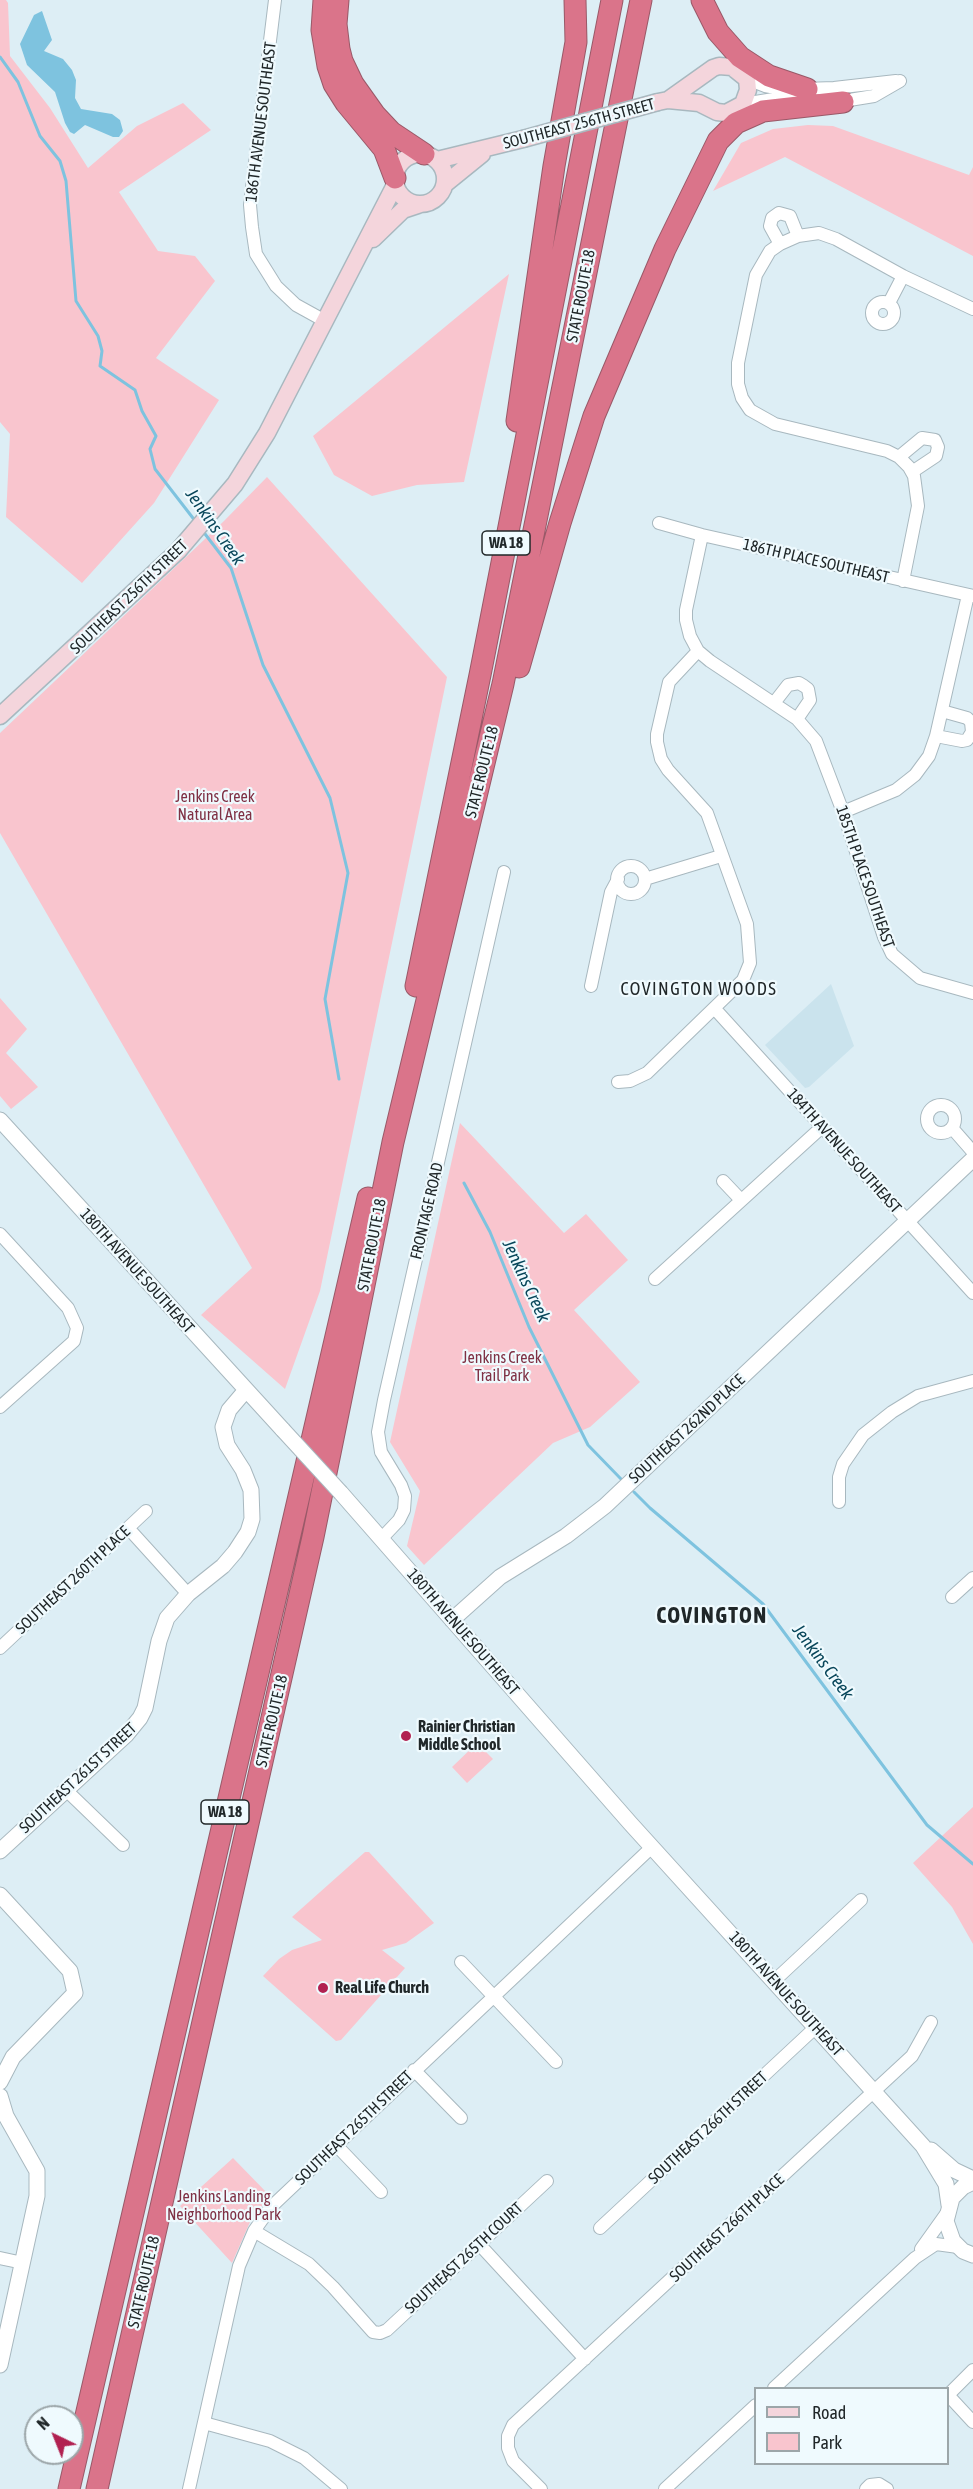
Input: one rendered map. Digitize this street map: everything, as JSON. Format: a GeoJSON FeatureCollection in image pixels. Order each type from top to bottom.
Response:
{"type":"FeatureCollection","features":[{"type":"Feature","properties":{"kind":"highway"},"geometry":{"type":"LineString","coordinates":[[324,0],[322,30],[328,66],[334,84],[346,103],[384,149],[395,181]]}},
{"type":"Feature","properties":{"kind":"highway"},"geometry":{"type":"LineString","coordinates":[[338,0],[336,24],[339,49],[353,84],[375,115],[391,132],[430,157]]}},
{"type":"Feature","properties":{"kind":"highway"},"geometry":{"type":"LineString","coordinates":[[480,675],[549,197],[575,52],[577,21],[575,0]]}},
{"type":"Feature","properties":{"kind":"highway","name":"STATE ROUTE 18"},"geometry":{"type":"LineString","coordinates":[[400,1087],[432,913],[612,0]]}},
{"type":"Feature","properties":{"kind":"highway","name":"STATE ROUTE 18"},"geometry":{"type":"LineString","coordinates":[[69,2489],[290,1526],[400,1087],[450,904],[503,684],[641,0]]}},
{"type":"Feature","properties":{"kind":"highway"},"geometry":{"type":"LineString","coordinates":[[691,0],[706,32],[740,73]]}},
{"type":"Feature","properties":{"kind":"highway"},"geometry":{"type":"LineString","coordinates":[[702,0],[718,32],[740,57],[769,76],[807,89]]}},
{"type":"Feature","properties":{"kind":"highway"},"geometry":{"type":"LineString","coordinates":[[450,904],[560,523],[594,416],[665,249],[718,141],[736,123],[766,110],[843,102]]}},
{"type":"Feature","properties":{"kind":"highway"},"geometry":{"type":"LineString","coordinates":[[665,249],[685,186],[711,131],[735,108]]}},
{"type":"Feature","properties":{"kind":"highway","name":"STATE ROUTE 18"},"geometry":{"type":"LineString","coordinates":[[97,2489],[311,1549],[388,1139]]}},
{"type":"Feature","properties":{"kind":"main road"},"geometry":{"type":"LineString","coordinates":[[713,68],[740,73],[748,90],[735,108],[717,111],[699,103],[663,101],[713,68]]}},
{"type":"Feature","properties":{"kind":"main road","name":"SOUTHEAST 256TH STREET"},"geometry":{"type":"LineString","coordinates":[[430,157],[490,149],[663,101]]}},
{"type":"Feature","properties":{"kind":"main road","name":"SOUTHEAST 256TH STREET"},"geometry":{"type":"LineString","coordinates":[[445,184],[490,149]]}},
{"type":"Feature","properties":{"kind":"main road"},"geometry":{"type":"LineString","coordinates":[[407,157],[430,157],[444,171],[445,184],[436,198],[421,204],[405,199],[395,181],[396,170],[407,157]]}},
{"type":"Feature","properties":{"kind":"main road","name":"SOUTHEAST 256TH STREET"},"geometry":{"type":"LineString","coordinates":[[0,716],[157,571],[200,528],[249,463],[267,434],[365,245],[395,181]]}},
{"type":"Feature","properties":{"kind":"main road","name":"SOUTHEAST 256TH STREET"},"geometry":{"type":"LineString","coordinates":[[365,245],[397,214],[410,206],[421,204]]}},
{"type":"Feature","properties":{"kind":"street","name":"186TH AVENUE SOUTHEAST"},"geometry":{"type":"LineString","coordinates":[[275,0],[250,205],[256,254],[276,286],[296,305],[325,321]]}},
{"type":"Feature","properties":{"kind":"street"},"geometry":{"type":"LineString","coordinates":[[735,108],[780,98],[843,102],[874,96],[900,81],[807,89],[773,88],[740,73]]}},
{"type":"Feature","properties":{"kind":"street"},"geometry":{"type":"LineString","coordinates":[[903,581],[918,506],[910,470],[899,457],[887,451],[775,424],[750,410],[742,398],[738,384],[738,363],[756,275],[770,251],[789,240],[810,233],[828,235],[903,276],[973,309]]}},
{"type":"Feature","properties":{"kind":"street"},"geometry":{"type":"LineString","coordinates":[[890,303],[903,276]]}},
{"type":"Feature","properties":{"kind":"street"},"geometry":{"type":"LineString","coordinates":[[899,457],[922,438],[935,440],[938,447],[936,456],[910,470]]}},
{"type":"Feature","properties":{"kind":"street","name":"186TH PLACE SOUTHEAST"},"geometry":{"type":"LineString","coordinates":[[659,523],[702,535],[970,596]]}},
{"type":"Feature","properties":{"kind":"street"},"geometry":{"type":"LineString","coordinates":[[618,1082],[630,1081],[646,1073],[743,980],[750,963],[747,924],[707,813],[668,770],[661,759],[657,742],[669,682],[698,651],[690,636],[686,610],[702,535]]}},
{"type":"Feature","properties":{"kind":"street"},"geometry":{"type":"LineString","coordinates":[[843,812],[882,796],[905,783],[915,775],[925,761],[936,736],[970,596]]}},
{"type":"Feature","properties":{"kind":"street","name":"185TH PLACE SOUTHEAST"},"geometry":{"type":"LineString","coordinates":[[698,651],[710,662],[797,718],[816,741],[843,812],[884,937],[892,954],[920,978],[973,993]]}},
{"type":"Feature","properties":{"kind":"street"},"geometry":{"type":"LineString","coordinates":[[774,703],[788,686],[799,684],[804,686],[808,689],[810,700],[797,718]]}},
{"type":"Feature","properties":{"kind":"street"},"geometry":{"type":"LineString","coordinates":[[936,736],[962,741],[967,740],[972,732],[968,718],[942,711]]}},
{"type":"Feature","properties":{"kind":"street"},"geometry":{"type":"LineString","coordinates":[[645,879],[722,856]]}},
{"type":"Feature","properties":{"kind":"street"},"geometry":{"type":"LineString","coordinates":[[591,986],[611,892],[621,870],[629,866],[638,867],[645,879],[643,888],[632,894],[620,888],[618,879]]}},
{"type":"Feature","properties":{"kind":"street","name":"FRONTAGE ROAD"},"geometry":{"type":"LineString","coordinates":[[381,1539],[399,1520],[404,1510],[405,1496],[381,1452],[378,1432],[504,872]]}},
{"type":"Feature","properties":{"kind":"street","name":"184TH AVENUE SOUTHEAST"},"geometry":{"type":"LineString","coordinates":[[715,1009],[973,1293]]}},
{"type":"Feature","properties":{"kind":"street","name":"180TH AVENUE SOUTHEAST"},"geometry":{"type":"LineString","coordinates":[[0,1120],[341,1494],[652,1847],[923,2146],[943,2177],[948,2192],[947,2210],[950,2235],[958,2247]]}},
{"type":"Feature","properties":{"kind":"street"},"geometry":{"type":"LineString","coordinates":[[655,1279],[822,1127]]}},
{"type":"Feature","properties":{"kind":"street"},"geometry":{"type":"LineString","coordinates":[[952,1128],[973,1152]]}},
{"type":"Feature","properties":{"kind":"street","name":"SOUTHEAST 262ND PLACE"},"geometry":{"type":"LineString","coordinates":[[452,1620],[500,1577],[566,1536],[605,1506],[973,1159]]}},
{"type":"Feature","properties":{"kind":"street"},"geometry":{"type":"LineString","coordinates":[[723,1181],[741,1200]]}},
{"type":"Feature","properties":{"kind":"street"},"geometry":{"type":"LineString","coordinates":[[0,1234],[68,1308],[77,1328],[74,1341],[0,1407]]}},
{"type":"Feature","properties":{"kind":"street"},"geometry":{"type":"LineString","coordinates":[[839,1502],[839,1477],[843,1464],[863,1435],[892,1412],[918,1396],[973,1381]]}},
{"type":"Feature","properties":{"kind":"street","name":"SOUTHEAST 261ST STREET"},"geometry":{"type":"LineString","coordinates":[[0,1851],[126,1735],[140,1718],[167,1618],[189,1594],[223,1566],[248,1532],[252,1519],[251,1490],[227,1445],[223,1427],[228,1410],[246,1390]]}},
{"type":"Feature","properties":{"kind":"street","name":"SOUTHEAST 260TH PLACE"},"geometry":{"type":"LineString","coordinates":[[0,1648],[146,1511]]}},
{"type":"Feature","properties":{"kind":"street"},"geometry":{"type":"LineString","coordinates":[[129,1529],[189,1594]]}},
{"type":"Feature","properties":{"kind":"street"},"geometry":{"type":"LineString","coordinates":[[952,1597],[973,1578]]}},
{"type":"Feature","properties":{"kind":"street"},"geometry":{"type":"LineString","coordinates":[[66,1790],[123,1845]]}},
{"type":"Feature","properties":{"kind":"street","name":"SOUTHEAST 265TH STREET"},"geometry":{"type":"LineString","coordinates":[[189,2489],[239,2266],[254,2231],[271,2207],[652,1847]]}},
{"type":"Feature","properties":{"kind":"street"},"geometry":{"type":"LineString","coordinates":[[0,1895],[70,1971],[75,1993],[13,2057],[0,2082]]}},
{"type":"Feature","properties":{"kind":"street"},"geometry":{"type":"LineString","coordinates":[[774,1981],[861,1900]]}},
{"type":"Feature","properties":{"kind":"street"},"geometry":{"type":"LineString","coordinates":[[462,1962],[556,2062]]}},
{"type":"Feature","properties":{"kind":"street","name":"SOUTHEAST 266TH PLACE"},"geometry":{"type":"LineString","coordinates":[[541,2489],[513,2461],[508,2448],[508,2436],[513,2425],[912,2056],[931,2022]]}},
{"type":"Feature","properties":{"kind":"street","name":"SOUTHEAST 266TH STREET"},"geometry":{"type":"LineString","coordinates":[[600,2228],[816,2027]]}},
{"type":"Feature","properties":{"kind":"street"},"geometry":{"type":"LineString","coordinates":[[414,2070],[461,2118]]}},
{"type":"Feature","properties":{"kind":"street"},"geometry":{"type":"LineString","coordinates":[[0,2096],[6,2116],[37,2171],[37,2196],[0,2365]]}},
{"type":"Feature","properties":{"kind":"street"},"geometry":{"type":"LineString","coordinates":[[336,2145],[381,2192]]}},
{"type":"Feature","properties":{"kind":"street","name":"180TH AVENUE SOUTHEAST"},"geometry":{"type":"LineString","coordinates":[[923,2146],[937,2154],[954,2170],[973,2181]]}},
{"type":"Feature","properties":{"kind":"street","name":"SOUTHEAST 265TH COURT"},"geometry":{"type":"LineString","coordinates":[[254,2231],[309,2264],[333,2287],[372,2332],[380,2333],[387,2330],[547,2181]]}},
{"type":"Feature","properties":{"kind":"street"},"geometry":{"type":"LineString","coordinates":[[915,2258],[957,2192],[973,2181]]}},
{"type":"Feature","properties":{"kind":"street"},"geometry":{"type":"LineString","coordinates":[[479,2244],[585,2359]]}},
{"type":"Feature","properties":{"kind":"street"},"geometry":{"type":"LineString","coordinates":[[775,2387],[915,2258],[936,2244],[958,2247],[973,2255]]}},
{"type":"Feature","properties":{"kind":"street"},"geometry":{"type":"LineString","coordinates":[[0,2258],[23,2263]]}},
{"type":"Feature","properties":{"kind":"street"},"geometry":{"type":"LineString","coordinates":[[949,2395],[973,2370]]}},
{"type":"Feature","properties":{"kind":"street"},"geometry":{"type":"LineString","coordinates":[[949,2397],[973,2422]]}},
{"type":"Feature","properties":{"kind":"street"},"geometry":{"type":"LineString","coordinates":[[665,2489],[754,2407]]}},
{"type":"Feature","properties":{"kind":"street"},"geometry":{"type":"LineString","coordinates":[[204,2423],[270,2441],[304,2458],[341,2489]]}},
{"type":"Feature","properties":{"kind":"street"},"geometry":{"type":"LineString","coordinates":[[866,2489],[870,2485],[879,2484],[887,2489]]}},
{"type":"Feature","properties":{"kind":"shaded area"},"geometry":{"type":"Polygon","coordinates":[[[831,984],[854,1046],[809,1087],[805,1088],[765,1045],[831,984]]]}},
{"type":"Feature","properties":{"kind":"green space"},"geometry":{"type":"Polygon","coordinates":[[[0,0],[6,0],[8,3],[10,56],[50,108],[88,168],[137,126],[183,103],[211,130],[119,192],[158,251],[195,256],[215,281],[156,358],[219,400],[154,503],[82,583],[6,517],[10,434],[0,422],[0,0]]]}},
{"type":"Feature","properties":{"kind":"green space"},"geometry":{"type":"Polygon","coordinates":[[[808,125],[833,126],[969,175],[973,167],[973,256],[785,157],[713,191],[741,143],[773,129],[808,125]]]}},
{"type":"Feature","properties":{"kind":"green space"},"geometry":{"type":"Polygon","coordinates":[[[509,274],[464,482],[417,485],[372,496],[334,475],[313,436],[509,274]]]}},
{"type":"Feature","properties":{"kind":"green space","name":"Jenkins Creek Natural Area"},"geometry":{"type":"Polygon","coordinates":[[[267,477],[447,677],[320,1291],[285,1389],[201,1315],[252,1268],[0,833],[0,733],[224,521],[267,477]]]}},
{"type":"Feature","properties":{"kind":"green space"},"geometry":{"type":"Polygon","coordinates":[[[0,998],[27,1029],[6,1053],[38,1087],[11,1109],[0,1096],[0,998]]]}},
{"type":"Feature","properties":{"kind":"green space","name":"Jenkins Creek Trail Park"},"geometry":{"type":"Polygon","coordinates":[[[460,1123],[564,1233],[586,1214],[628,1260],[574,1310],[640,1382],[590,1427],[553,1443],[424,1565],[407,1546],[420,1491],[390,1442],[460,1123]]]}},
{"type":"Feature","properties":{"kind":"green space"},"geometry":{"type":"Polygon","coordinates":[[[477,1743],[493,1759],[467,1783],[452,1767],[477,1743]]]}},
{"type":"Feature","properties":{"kind":"green space"},"geometry":{"type":"Polygon","coordinates":[[[973,1807],[973,1944],[952,1907],[913,1863],[973,1807]]]}},
{"type":"Feature","properties":{"kind":"green space"},"geometry":{"type":"Polygon","coordinates":[[[365,1852],[369,1852],[434,1923],[406,1943],[382,1950],[405,1968],[341,2040],[336,2041],[263,1976],[279,1959],[292,1950],[322,1940],[292,1917],[365,1852]]]}},
{"type":"Feature","properties":{"kind":"green space","name":"Jenkins Landing Neighborhood Park"},"geometry":{"type":"Polygon","coordinates":[[[233,2158],[270,2196],[250,2222],[232,2263],[180,2206],[233,2158]]]}},
{"type":"Feature","properties":{"kind":"water"},"geometry":{"type":"Polygon","coordinates":[[[42,11],[52,40],[44,51],[63,59],[72,70],[76,80],[75,98],[81,109],[112,114],[120,120],[123,131],[119,137],[113,137],[85,125],[74,134],[70,132],[55,92],[27,65],[20,44],[34,15],[42,11]]]}},
{"type":"Feature","properties":{"kind":"waterway","name":"Jenkins Creek"},"geometry":{"type":"LineString","coordinates":[[0,57],[18,82],[40,136],[60,161],[66,181],[76,301],[98,336],[102,351],[100,366],[135,390],[142,411],[156,436],[150,449],[155,469],[196,522]]}},
{"type":"Feature","properties":{"kind":"waterway","name":"Jenkins Creek"},"geometry":{"type":"LineString","coordinates":[[202,530],[231,568],[263,665],[330,798],[348,873],[325,999],[339,1079]]}},
{"type":"Feature","properties":{"kind":"waterway","name":"Jenkins Creek"},"geometry":{"type":"LineString","coordinates":[[464,1183],[490,1232],[529,1327],[588,1445],[621,1479]]}},
{"type":"Feature","properties":{"kind":"waterway","name":"Jenkins Creek"},"geometry":{"type":"LineString","coordinates":[[634,1492],[763,1604],[927,1825],[973,1864]]}},
{"type":"Feature","properties":{"kind":"place","name":"Rainier Christian Middle School"},"geometry":{"type":"Point","coordinates":[406,1736]}},
{"type":"Feature","properties":{"kind":"place","name":"Real Life Church"},"geometry":{"type":"Point","coordinates":[323,1988]}},
{"type":"Feature","properties":{"kind":"district","name":"COVINGTON WOODS"},"geometry":{"type":"Point","coordinates":[699,989]}},
{"type":"Feature","properties":{"kind":"district","name":"COVINGTON"},"geometry":{"type":"Point","coordinates":[712,1616]}}]}
